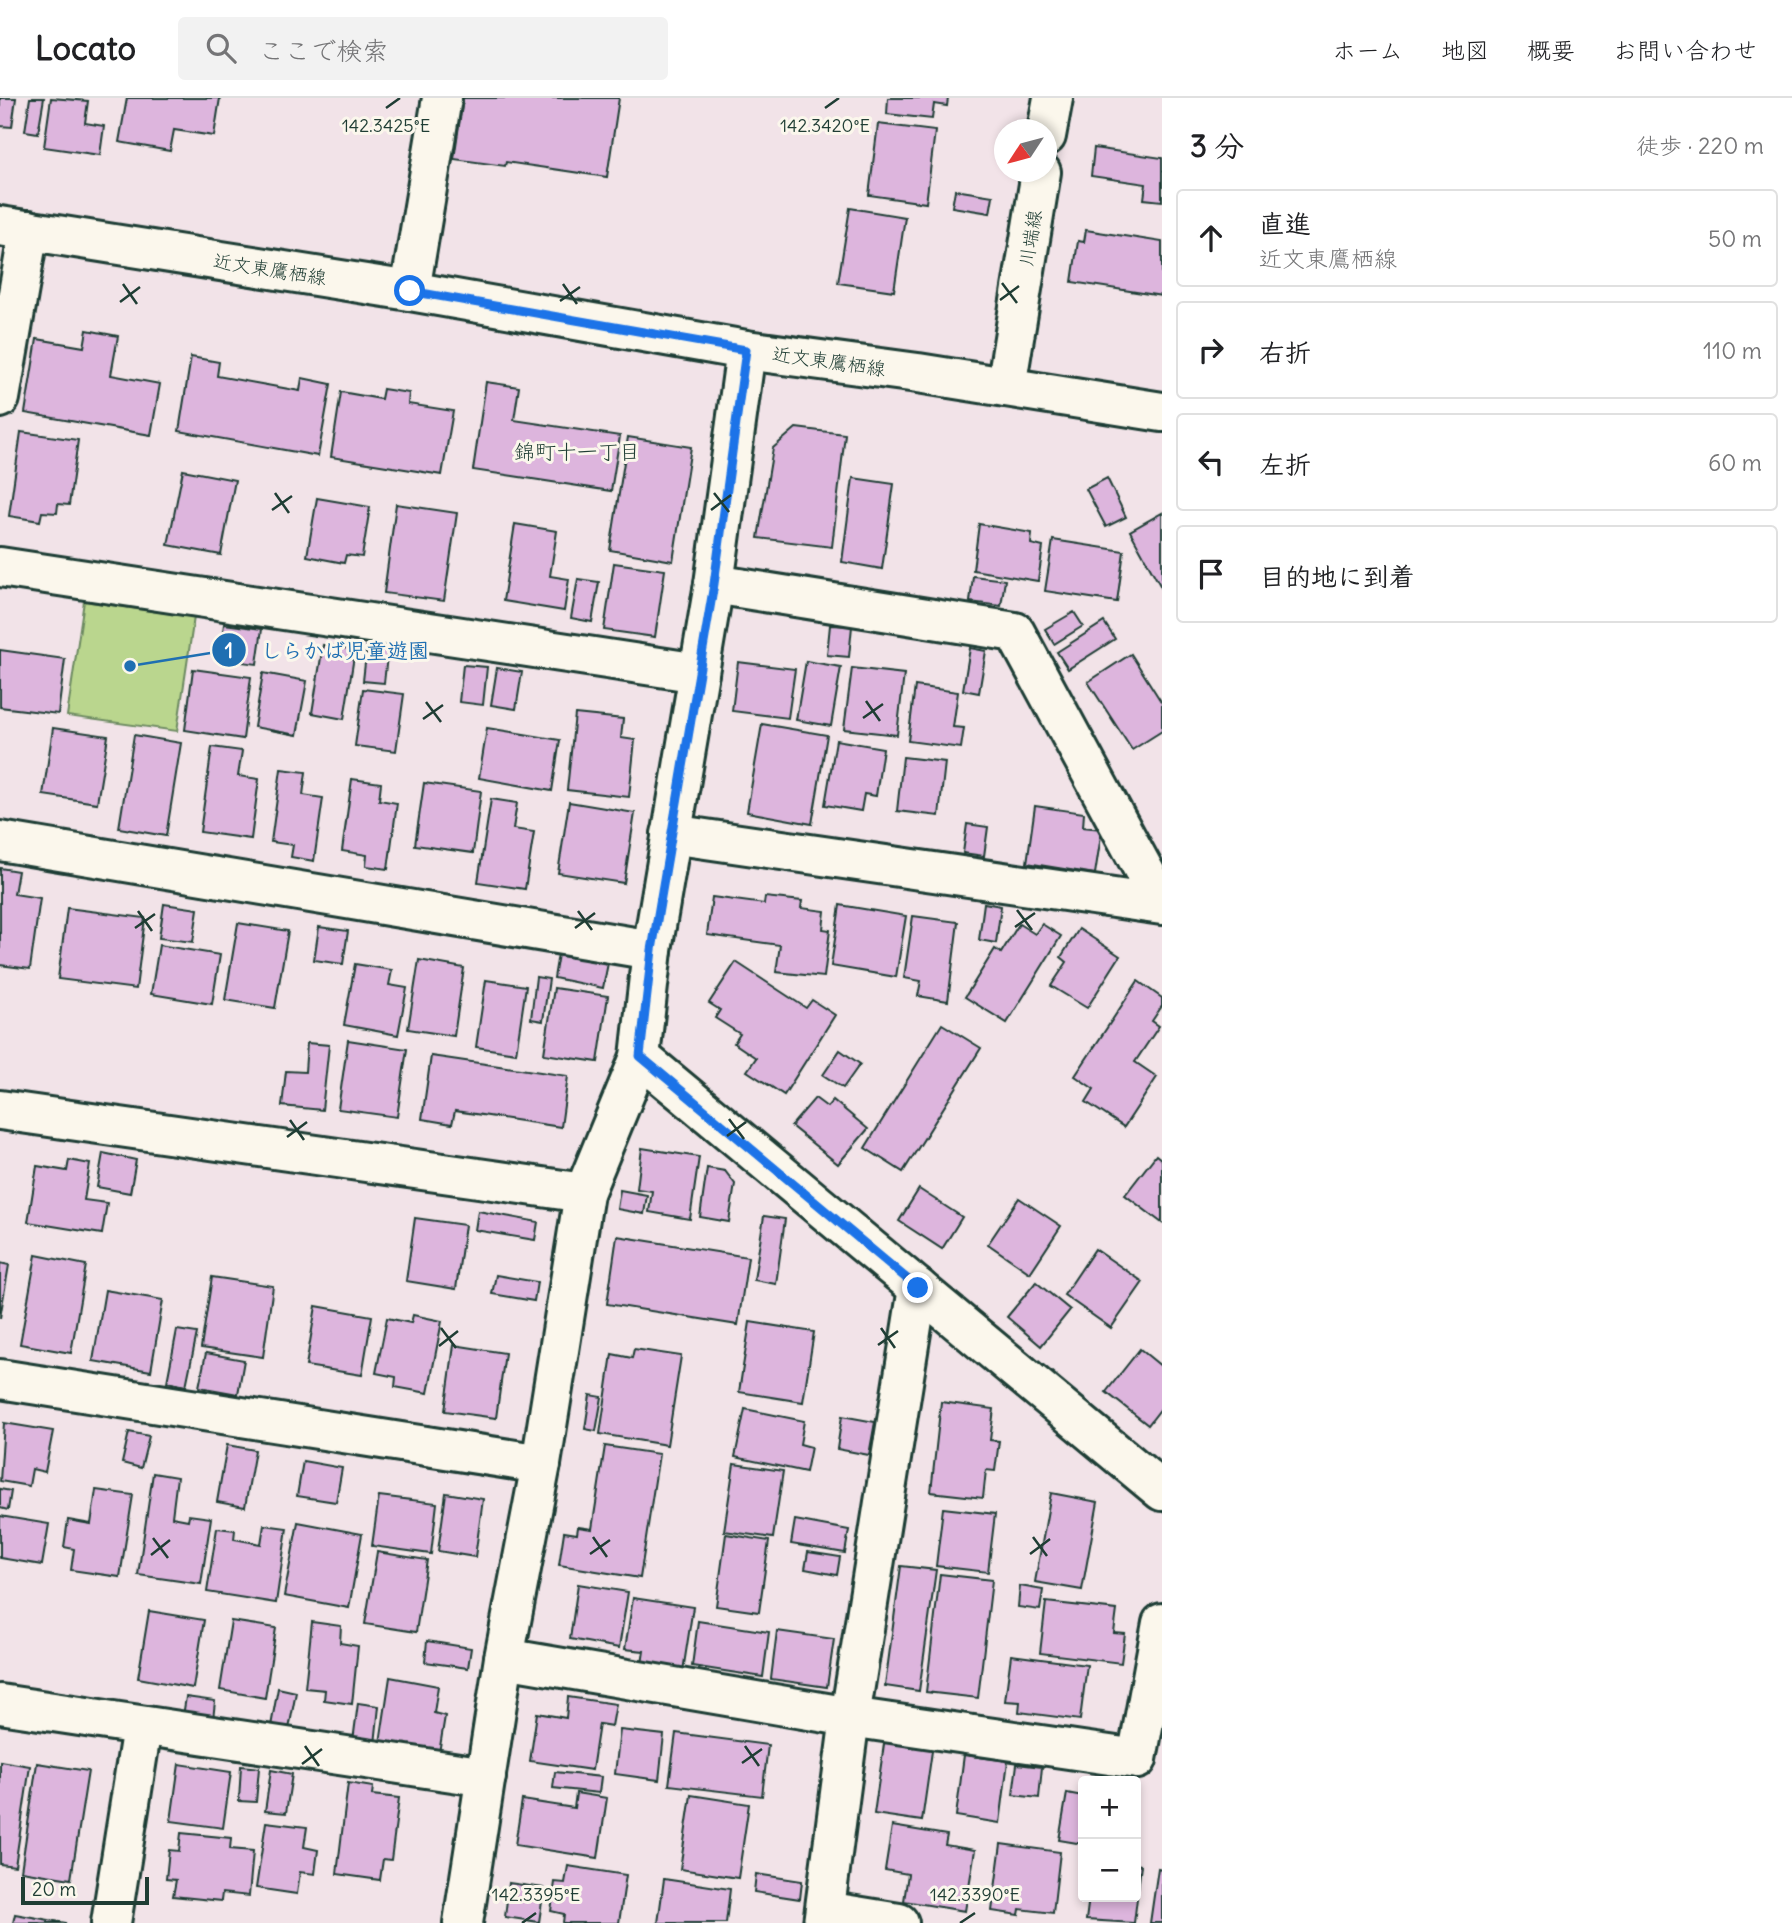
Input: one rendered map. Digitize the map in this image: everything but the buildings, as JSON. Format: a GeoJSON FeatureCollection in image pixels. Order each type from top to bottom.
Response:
{"type":"FeatureCollection","features":[{"type":"Feature","properties":{"kind":"street"},"geometry":{"type":"LineString","coordinates":[[410,291],[442,98]]}},
{"type":"Feature","properties":{"kind":"street"},"geometry":{"type":"LineString","coordinates":[[1049,119],[1052,98]]}},
{"type":"Feature","properties":{"kind":"street","name":"川端線"},"geometry":{"type":"LineString","coordinates":[[1006,387],[1039,182]]}},
{"type":"Feature","properties":{"kind":"street"},"geometry":{"type":"LineString","coordinates":[[0,398],[14,228]]}},
{"type":"Feature","properties":{"kind":"street","name":"近文東鷹栖線"},"geometry":{"type":"LineString","coordinates":[[14,228],[410,291],[746,350],[1162,412]]}},
{"type":"Feature","properties":{"kind":"street"},"geometry":{"type":"LineString","coordinates":[[463,1923],[504,1658],[541,1464],[584,1193],[640,1056],[652,950],[714,584],[746,350]]}},
{"type":"Feature","properties":{"kind":"street"},"geometry":{"type":"LineString","coordinates":[[0,567],[699,673]]}},
{"type":"Feature","properties":{"kind":"street"},"geometry":{"type":"LineString","coordinates":[[714,584],[1015,632],[1162,904]]}},
{"type":"Feature","properties":{"kind":"street"},"geometry":{"type":"LineString","coordinates":[[671,834],[1162,904]]}},
{"type":"Feature","properties":{"kind":"street"},"geometry":{"type":"LineString","coordinates":[[0,841],[652,950]]}},
{"type":"Feature","properties":{"kind":"street"},"geometry":{"type":"LineString","coordinates":[[640,1056],[1162,1491]]}},
{"type":"Feature","properties":{"kind":"street"},"geometry":{"type":"LineString","coordinates":[[0,1110],[584,1193]]}},
{"type":"Feature","properties":{"kind":"street"},"geometry":{"type":"LineString","coordinates":[[899,1923],[824,1917],[850,1717],[918,1288]]}},
{"type":"Feature","properties":{"kind":"street"},"geometry":{"type":"LineString","coordinates":[[0,1380],[541,1464]]}},
{"type":"Feature","properties":{"kind":"street"},"geometry":{"type":"LineString","coordinates":[[504,1658],[850,1717],[1137,1759],[1162,1623]]}},
{"type":"Feature","properties":{"kind":"street"},"geometry":{"type":"LineString","coordinates":[[0,1704],[486,1777]]}},
{"type":"Feature","properties":{"kind":"street"},"geometry":{"type":"LineString","coordinates":[[111,1923],[142,1727]]}},
{"type":"Feature","properties":{"kind":"green space"},"geometry":{"type":"Polygon","coordinates":[[[84,601],[194,617],[177,731],[67,716],[84,601]]]}},
{"type":"Feature","properties":{"kind":"place","name":"しらかば児童遊園"},"geometry":{"type":"Point","coordinates":[130,666]}},
{"type":"Feature","properties":{"kind":"district","name":"錦町十一丁目"},"geometry":{"type":"Point","coordinates":[577,452]}},
{"type":"Feature","properties":{"kind":"route"},"geometry":{"type":"LineString","coordinates":[[410,291],[746,350],[714,584],[652,950],[640,1056],[918,1288]]}}]}
